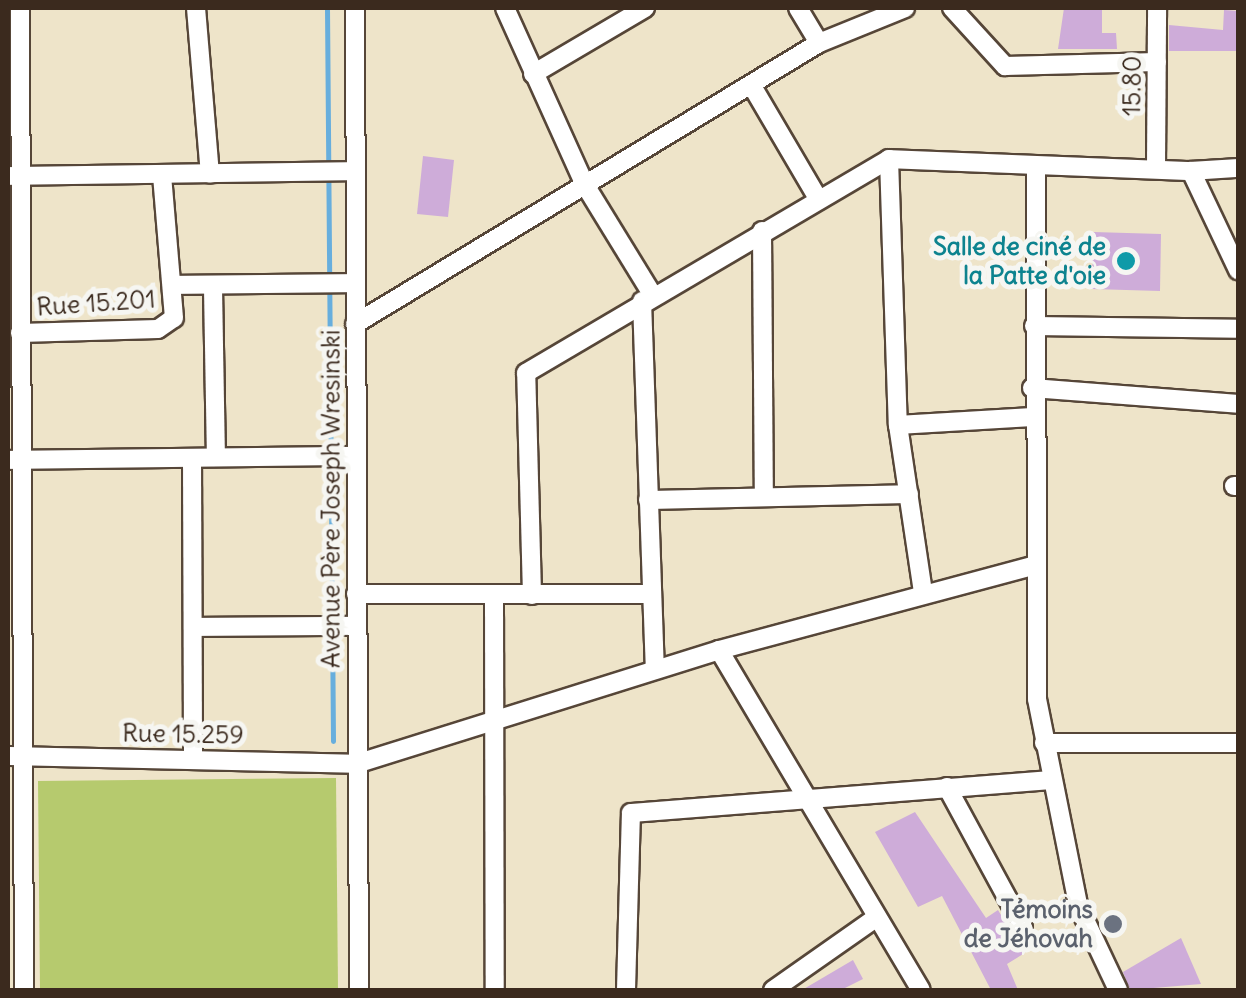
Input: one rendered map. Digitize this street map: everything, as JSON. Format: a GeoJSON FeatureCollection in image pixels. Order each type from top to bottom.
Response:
{"type":"FeatureCollection","features":[{"type":"Feature","properties":{"kind":"street"},"geometry":{"type":"LineString","coordinates":[[20,8],[14,176],[20,333],[13,460],[15,886],[24,990]]}},
{"type":"Feature","properties":{"kind":"street"},"geometry":{"type":"LineString","coordinates":[[196,8],[210,173]]}},
{"type":"Feature","properties":{"kind":"street","name":"Avenue Père Joseph Wresinski"},"geometry":{"type":"LineString","coordinates":[[355,8],[340,171],[339,283],[355,324],[356,594],[341,626],[356,764],[359,990]]}},
{"type":"Feature","properties":{"kind":"street"},"geometry":{"type":"LineString","coordinates":[[504,8],[585,185],[647,298],[648,594],[655,669]]}},
{"type":"Feature","properties":{"kind":"street"},"geometry":{"type":"LineString","coordinates":[[532,74],[645,8]]}},
{"type":"Feature","properties":{"kind":"street"},"geometry":{"type":"LineString","coordinates":[[798,8],[819,43]]}},
{"type":"Feature","properties":{"kind":"street"},"geometry":{"type":"LineString","coordinates":[[355,324],[819,43],[905,8]]}},
{"type":"Feature","properties":{"kind":"street"},"geometry":{"type":"LineString","coordinates":[[952,8],[1005,66],[1157,62]]}},
{"type":"Feature","properties":{"kind":"street","name":"15.80"},"geometry":{"type":"LineString","coordinates":[[1156,166],[1157,8]]}},
{"type":"Feature","properties":{"kind":"street"},"geometry":{"type":"LineString","coordinates":[[752,86],[817,197]]}},
{"type":"Feature","properties":{"kind":"street"},"geometry":{"type":"LineString","coordinates":[[532,595],[526,373],[647,298],[889,159],[924,154],[1036,170],[1238,168]]}},
{"type":"Feature","properties":{"kind":"street"},"geometry":{"type":"LineString","coordinates":[[889,159],[898,425],[924,594]]}},
{"type":"Feature","properties":{"kind":"street"},"geometry":{"type":"LineString","coordinates":[[1036,170],[1033,566],[1044,742],[1084,926],[1118,990]]}},
{"type":"Feature","properties":{"kind":"street"},"geometry":{"type":"LineString","coordinates":[[14,176],[340,171]]}},
{"type":"Feature","properties":{"kind":"street"},"geometry":{"type":"LineString","coordinates":[[1190,171],[1238,270]]}},
{"type":"Feature","properties":{"kind":"street"},"geometry":{"type":"LineString","coordinates":[[162,175],[174,285],[212,288],[339,283]]}},
{"type":"Feature","properties":{"kind":"street"},"geometry":{"type":"LineString","coordinates":[[762,231],[764,497]]}},
{"type":"Feature","properties":{"kind":"street","name":"Rue 15.201"},"geometry":{"type":"LineString","coordinates":[[20,333],[158,328],[174,318],[174,285]]}},
{"type":"Feature","properties":{"kind":"street"},"geometry":{"type":"LineString","coordinates":[[212,288],[216,457]]}},
{"type":"Feature","properties":{"kind":"street"},"geometry":{"type":"LineString","coordinates":[[1034,326],[1238,329]]}},
{"type":"Feature","properties":{"kind":"street"},"geometry":{"type":"LineString","coordinates":[[1032,388],[1238,404]]}},
{"type":"Feature","properties":{"kind":"street"},"geometry":{"type":"LineString","coordinates":[[898,425],[1032,417]]}},
{"type":"Feature","properties":{"kind":"street"},"geometry":{"type":"LineString","coordinates":[[13,460],[354,456]]}},
{"type":"Feature","properties":{"kind":"street"},"geometry":{"type":"LineString","coordinates":[[192,458],[192,758]]}},
{"type":"Feature","properties":{"kind":"street"},"geometry":{"type":"LineString","coordinates":[[648,500],[909,494]]}},
{"type":"Feature","properties":{"kind":"street","name":"Rue 15.259"},"geometry":{"type":"LineString","coordinates":[[15,756],[356,764],[719,650],[1033,566]]}},
{"type":"Feature","properties":{"kind":"street"},"geometry":{"type":"LineString","coordinates":[[356,594],[648,594]]}},
{"type":"Feature","properties":{"kind":"street"},"geometry":{"type":"LineString","coordinates":[[494,596],[495,990]]}},
{"type":"Feature","properties":{"kind":"street"},"geometry":{"type":"LineString","coordinates":[[194,627],[341,626]]}},
{"type":"Feature","properties":{"kind":"street"},"geometry":{"type":"LineString","coordinates":[[719,650],[921,990]]}},
{"type":"Feature","properties":{"kind":"street"},"geometry":{"type":"LineString","coordinates":[[1044,742],[1238,742]]}},
{"type":"Feature","properties":{"kind":"street"},"geometry":{"type":"LineString","coordinates":[[626,990],[631,812],[1052,780]]}},
{"type":"Feature","properties":{"kind":"street"},"geometry":{"type":"LineString","coordinates":[[947,788],[1023,927]]}},
{"type":"Feature","properties":{"kind":"street"},"geometry":{"type":"LineString","coordinates":[[773,990],[876,918]]}},
{"type":"Feature","properties":{"kind":"green space"},"geometry":{"type":"Polygon","coordinates":[[[336,778],[338,990],[40,990],[38,781],[336,778]]]}},
{"type":"Feature","properties":{"kind":"building"},"geometry":{"type":"Polygon","coordinates":[[[1064,8],[1102,8],[1102,33],[1116,33],[1117,49],[1058,49],[1064,8]]]}},
{"type":"Feature","properties":{"kind":"building"},"geometry":{"type":"Polygon","coordinates":[[[1224,10],[1238,11],[1238,51],[1169,51],[1169,25],[1223,30],[1224,10]]]}},
{"type":"Feature","properties":{"kind":"building"},"geometry":{"type":"Polygon","coordinates":[[[423,156],[454,160],[448,217],[417,214],[423,156]]]}},
{"type":"Feature","properties":{"kind":"building","name":"Salle de ciné de la Patte d'oie"},"geometry":{"type":"Polygon","coordinates":[[[1093,232],[1161,234],[1160,291],[1092,289],[1093,232]]]}},
{"type":"Feature","properties":{"kind":"building"},"geometry":{"type":"Polygon","coordinates":[[[915,812],[986,918],[998,910],[1010,930],[1023,954],[1007,964],[1018,990],[991,990],[942,896],[918,907],[875,832],[915,812]]]}},
{"type":"Feature","properties":{"kind":"building","name":"Témoins de Jéhovah"},"geometry":{"type":"Polygon","coordinates":[[[1119,914],[1125,926],[1108,935],[1101,922],[1119,914]]]}},
{"type":"Feature","properties":{"kind":"building"},"geometry":{"type":"Polygon","coordinates":[[[1181,938],[1201,984],[1130,990],[1123,972],[1181,938]]]}},
{"type":"Feature","properties":{"kind":"building"},"geometry":{"type":"Polygon","coordinates":[[[853,960],[863,979],[841,990],[802,990],[853,960]]]}},
{"type":"Feature","properties":{"kind":"waterway"},"geometry":{"type":"LineString","coordinates":[[327,8],[333,741]]}},
{"type":"Feature","properties":{"kind":"place","name":"Salle de ciné de la Patte d'oie"},"geometry":{"type":"Point","coordinates":[1126,261]}},
{"type":"Feature","properties":{"kind":"place","name":"Témoins de Jéhovah"},"geometry":{"type":"Point","coordinates":[1113,924]}}]}
